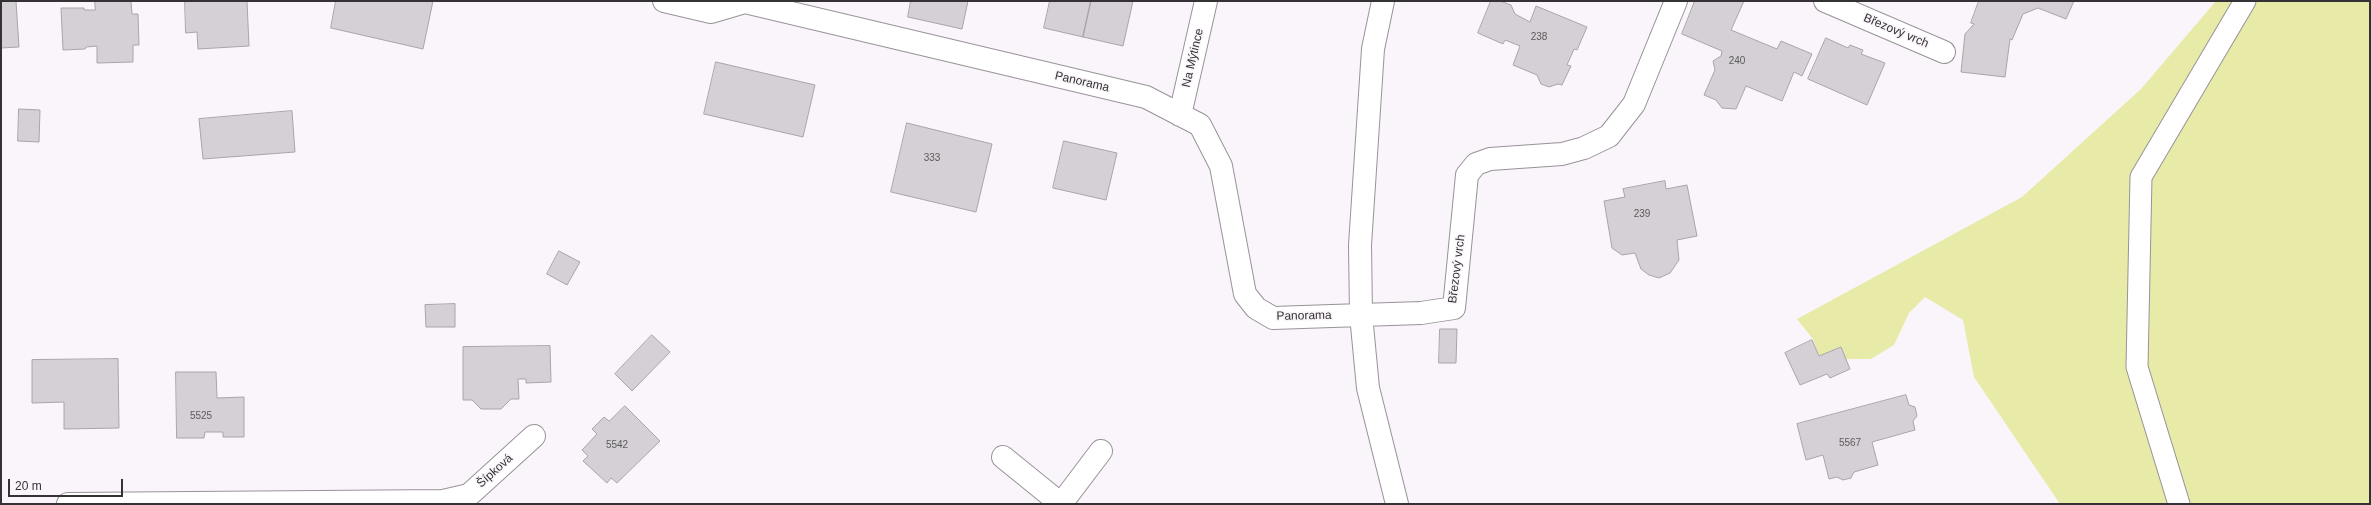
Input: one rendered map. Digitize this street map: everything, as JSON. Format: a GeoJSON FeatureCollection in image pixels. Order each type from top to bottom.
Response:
{"type":"FeatureCollection","features":[{"type":"Feature","properties":{"kind":"street","name":"Panorama"},"geometry":{"type":"LineString","coordinates":[[664,1],[710,12],[745,2],[1146,97],[1200,125],[1220,166],[1245,294],[1256,308],[1273,318],[1361,315]]}},
{"type":"Feature","properties":{"kind":"street","name":"Na Mýtince"},"geometry":{"type":"LineString","coordinates":[[1180,115],[1206,1]]}},
{"type":"Feature","properties":{"kind":"street"},"geometry":{"type":"LineString","coordinates":[[1383,1],[1373,49],[1360,245],[1361,315],[1368,388],[1397,504]]}},
{"type":"Feature","properties":{"kind":"street","name":"Březový vrch"},"geometry":{"type":"LineString","coordinates":[[1361,315],[1421,313],[1454,308],[1467,175],[1476,164],[1490,159],[1562,154],[1584,148],[1609,136],[1634,104],[1676,1]]}},
{"type":"Feature","properties":{"kind":"street","name":"Březový vrch"},"geometry":{"type":"LineString","coordinates":[[1825,1],[1944,52]]}},
{"type":"Feature","properties":{"kind":"street","name":"Šípková"},"geometry":{"type":"LineString","coordinates":[[68,504],[443,503],[469,495],[534,436]]}},
{"type":"Feature","properties":{"kind":"street"},"geometry":{"type":"LineString","coordinates":[[1003,458],[1061,504],[1101,451]]}},
{"type":"Feature","properties":{"kind":"lane"},"geometry":{"type":"LineString","coordinates":[[2178,504],[2137,367],[2141,177],[2245,1]]}},
{"type":"Feature","properties":{"kind":"green space"},"geometry":{"type":"Polygon","coordinates":[[[2216,1],[2370,1],[2370,504],[2060,504],[1974,377],[1963,320],[1925,297],[1909,313],[1894,345],[1871,359],[1846,359],[1840,347],[1819,356],[1813,339],[1797,319],[2022,197],[2141,89],[2216,1]]]}},
{"type":"Feature","properties":{"kind":"building"},"geometry":{"type":"Polygon","coordinates":[[[1,1],[16,1],[19,47],[1,48],[1,1]]]}},
{"type":"Feature","properties":{"kind":"building"},"geometry":{"type":"Polygon","coordinates":[[[95,1],[131,1],[132,14],[138,14],[139,45],[133,45],[133,62],[97,63],[97,46],[86,47],[85,49],[63,50],[61,8],[84,8],[84,10],[95,10],[95,1]]]}},
{"type":"Feature","properties":{"kind":"building"},"geometry":{"type":"Polygon","coordinates":[[[185,1],[247,1],[249,46],[198,49],[197,32],[186,33],[185,1]]]}},
{"type":"Feature","properties":{"kind":"building"},"geometry":{"type":"Polygon","coordinates":[[[336,1],[433,1],[423,49],[331,28],[336,1]]]}},
{"type":"Feature","properties":{"kind":"building"},"geometry":{"type":"Polygon","coordinates":[[[911,1],[968,1],[962,29],[908,17],[911,1]]]}},
{"type":"Feature","properties":{"kind":"building"},"geometry":{"type":"Polygon","coordinates":[[[1050,1],[1091,1],[1083,37],[1044,28],[1050,1]]]}},
{"type":"Feature","properties":{"kind":"building"},"geometry":{"type":"Polygon","coordinates":[[[1091,1],[1133,1],[1123,46],[1083,37],[1091,1]]]}},
{"type":"Feature","properties":{"kind":"building"},"geometry":{"type":"Polygon","coordinates":[[[1491,1],[1500,1],[1511,5],[1515,14],[1530,22],[1536,6],[1587,27],[1577,50],[1574,49],[1567,65],[1571,66],[1562,85],[1558,84],[1549,87],[1541,84],[1537,75],[1513,65],[1520,46],[1505,40],[1503,44],[1478,33],[1491,1]]]}},
{"type":"Feature","properties":{"kind":"building"},"geometry":{"type":"Polygon","coordinates":[[[1695,1],[1744,1],[1731,30],[1777,49],[1781,41],[1812,54],[1802,76],[1794,72],[1782,101],[1746,86],[1736,109],[1722,108],[1716,100],[1704,95],[1715,70],[1713,61],[1721,56],[1722,51],[1682,34],[1695,1]]]}},
{"type":"Feature","properties":{"kind":"building"},"geometry":{"type":"Polygon","coordinates":[[[1979,1],[2074,1],[2066,19],[2038,8],[2023,14],[2012,40],[2010,39],[2005,77],[1961,72],[1965,34],[1974,24],[1971,23],[1979,1]]]}},
{"type":"Feature","properties":{"kind":"building"},"geometry":{"type":"Polygon","coordinates":[[[1826,38],[1848,48],[1850,45],[1863,50],[1861,54],[1885,63],[1867,105],[1808,79],[1826,38]]]}},
{"type":"Feature","properties":{"kind":"building"},"geometry":{"type":"Polygon","coordinates":[[[716,62],[815,85],[803,137],[704,114],[716,62]]]}},
{"type":"Feature","properties":{"kind":"building"},"geometry":{"type":"Polygon","coordinates":[[[19,109],[40,110],[39,142],[18,141],[19,109]]]}},
{"type":"Feature","properties":{"kind":"building"},"geometry":{"type":"Polygon","coordinates":[[[292,111],[295,152],[203,159],[199,119],[292,111]]]}},
{"type":"Feature","properties":{"kind":"building"},"geometry":{"type":"Polygon","coordinates":[[[907,123],[992,144],[976,212],[891,192],[907,123]]]}},
{"type":"Feature","properties":{"kind":"building"},"geometry":{"type":"Polygon","coordinates":[[[1064,141],[1117,153],[1106,200],[1053,188],[1064,141]]]}},
{"type":"Feature","properties":{"kind":"building"},"geometry":{"type":"Polygon","coordinates":[[[1665,181],[1666,189],[1687,185],[1697,236],[1677,240],[1679,260],[1670,273],[1659,278],[1649,275],[1641,269],[1635,253],[1622,255],[1612,248],[1604,201],[1625,197],[1623,189],[1665,181]]]}},
{"type":"Feature","properties":{"kind":"building"},"geometry":{"type":"Polygon","coordinates":[[[559,251],[580,262],[567,285],[547,274],[559,251]]]}},
{"type":"Feature","properties":{"kind":"building"},"geometry":{"type":"Polygon","coordinates":[[[455,304],[455,327],[426,327],[425,305],[455,304]]]}},
{"type":"Feature","properties":{"kind":"building"},"geometry":{"type":"Polygon","coordinates":[[[1440,329],[1457,329],[1456,363],[1439,363],[1440,329]]]}},
{"type":"Feature","properties":{"kind":"building"},"geometry":{"type":"Polygon","coordinates":[[[652,335],[670,352],[632,391],[615,374],[652,335]]]}},
{"type":"Feature","properties":{"kind":"building"},"geometry":{"type":"Polygon","coordinates":[[[1812,340],[1819,356],[1841,347],[1850,369],[1830,378],[1827,374],[1800,385],[1785,353],[1812,340]]]}},
{"type":"Feature","properties":{"kind":"building"},"geometry":{"type":"Polygon","coordinates":[[[550,346],[551,382],[526,383],[526,379],[518,379],[519,399],[511,399],[501,409],[481,409],[472,400],[463,400],[463,347],[550,346]]]}},
{"type":"Feature","properties":{"kind":"building"},"geometry":{"type":"Polygon","coordinates":[[[118,359],[119,428],[64,429],[64,402],[32,403],[32,360],[118,359]]]}},
{"type":"Feature","properties":{"kind":"building"},"geometry":{"type":"Polygon","coordinates":[[[176,372],[216,372],[217,398],[244,397],[244,437],[223,437],[223,432],[205,432],[204,438],[177,438],[176,372]]]}},
{"type":"Feature","properties":{"kind":"building"},"geometry":{"type":"Polygon","coordinates":[[[1906,395],[1909,405],[1915,407],[1917,416],[1913,421],[1915,430],[1872,442],[1878,465],[1854,472],[1851,478],[1843,480],[1837,477],[1829,479],[1823,455],[1806,460],[1797,424],[1906,395]]]}},
{"type":"Feature","properties":{"kind":"building"},"geometry":{"type":"Polygon","coordinates":[[[625,406],[660,441],[617,483],[611,478],[607,483],[583,461],[588,456],[582,450],[597,434],[592,429],[604,417],[609,421],[625,406]]]}}]}
